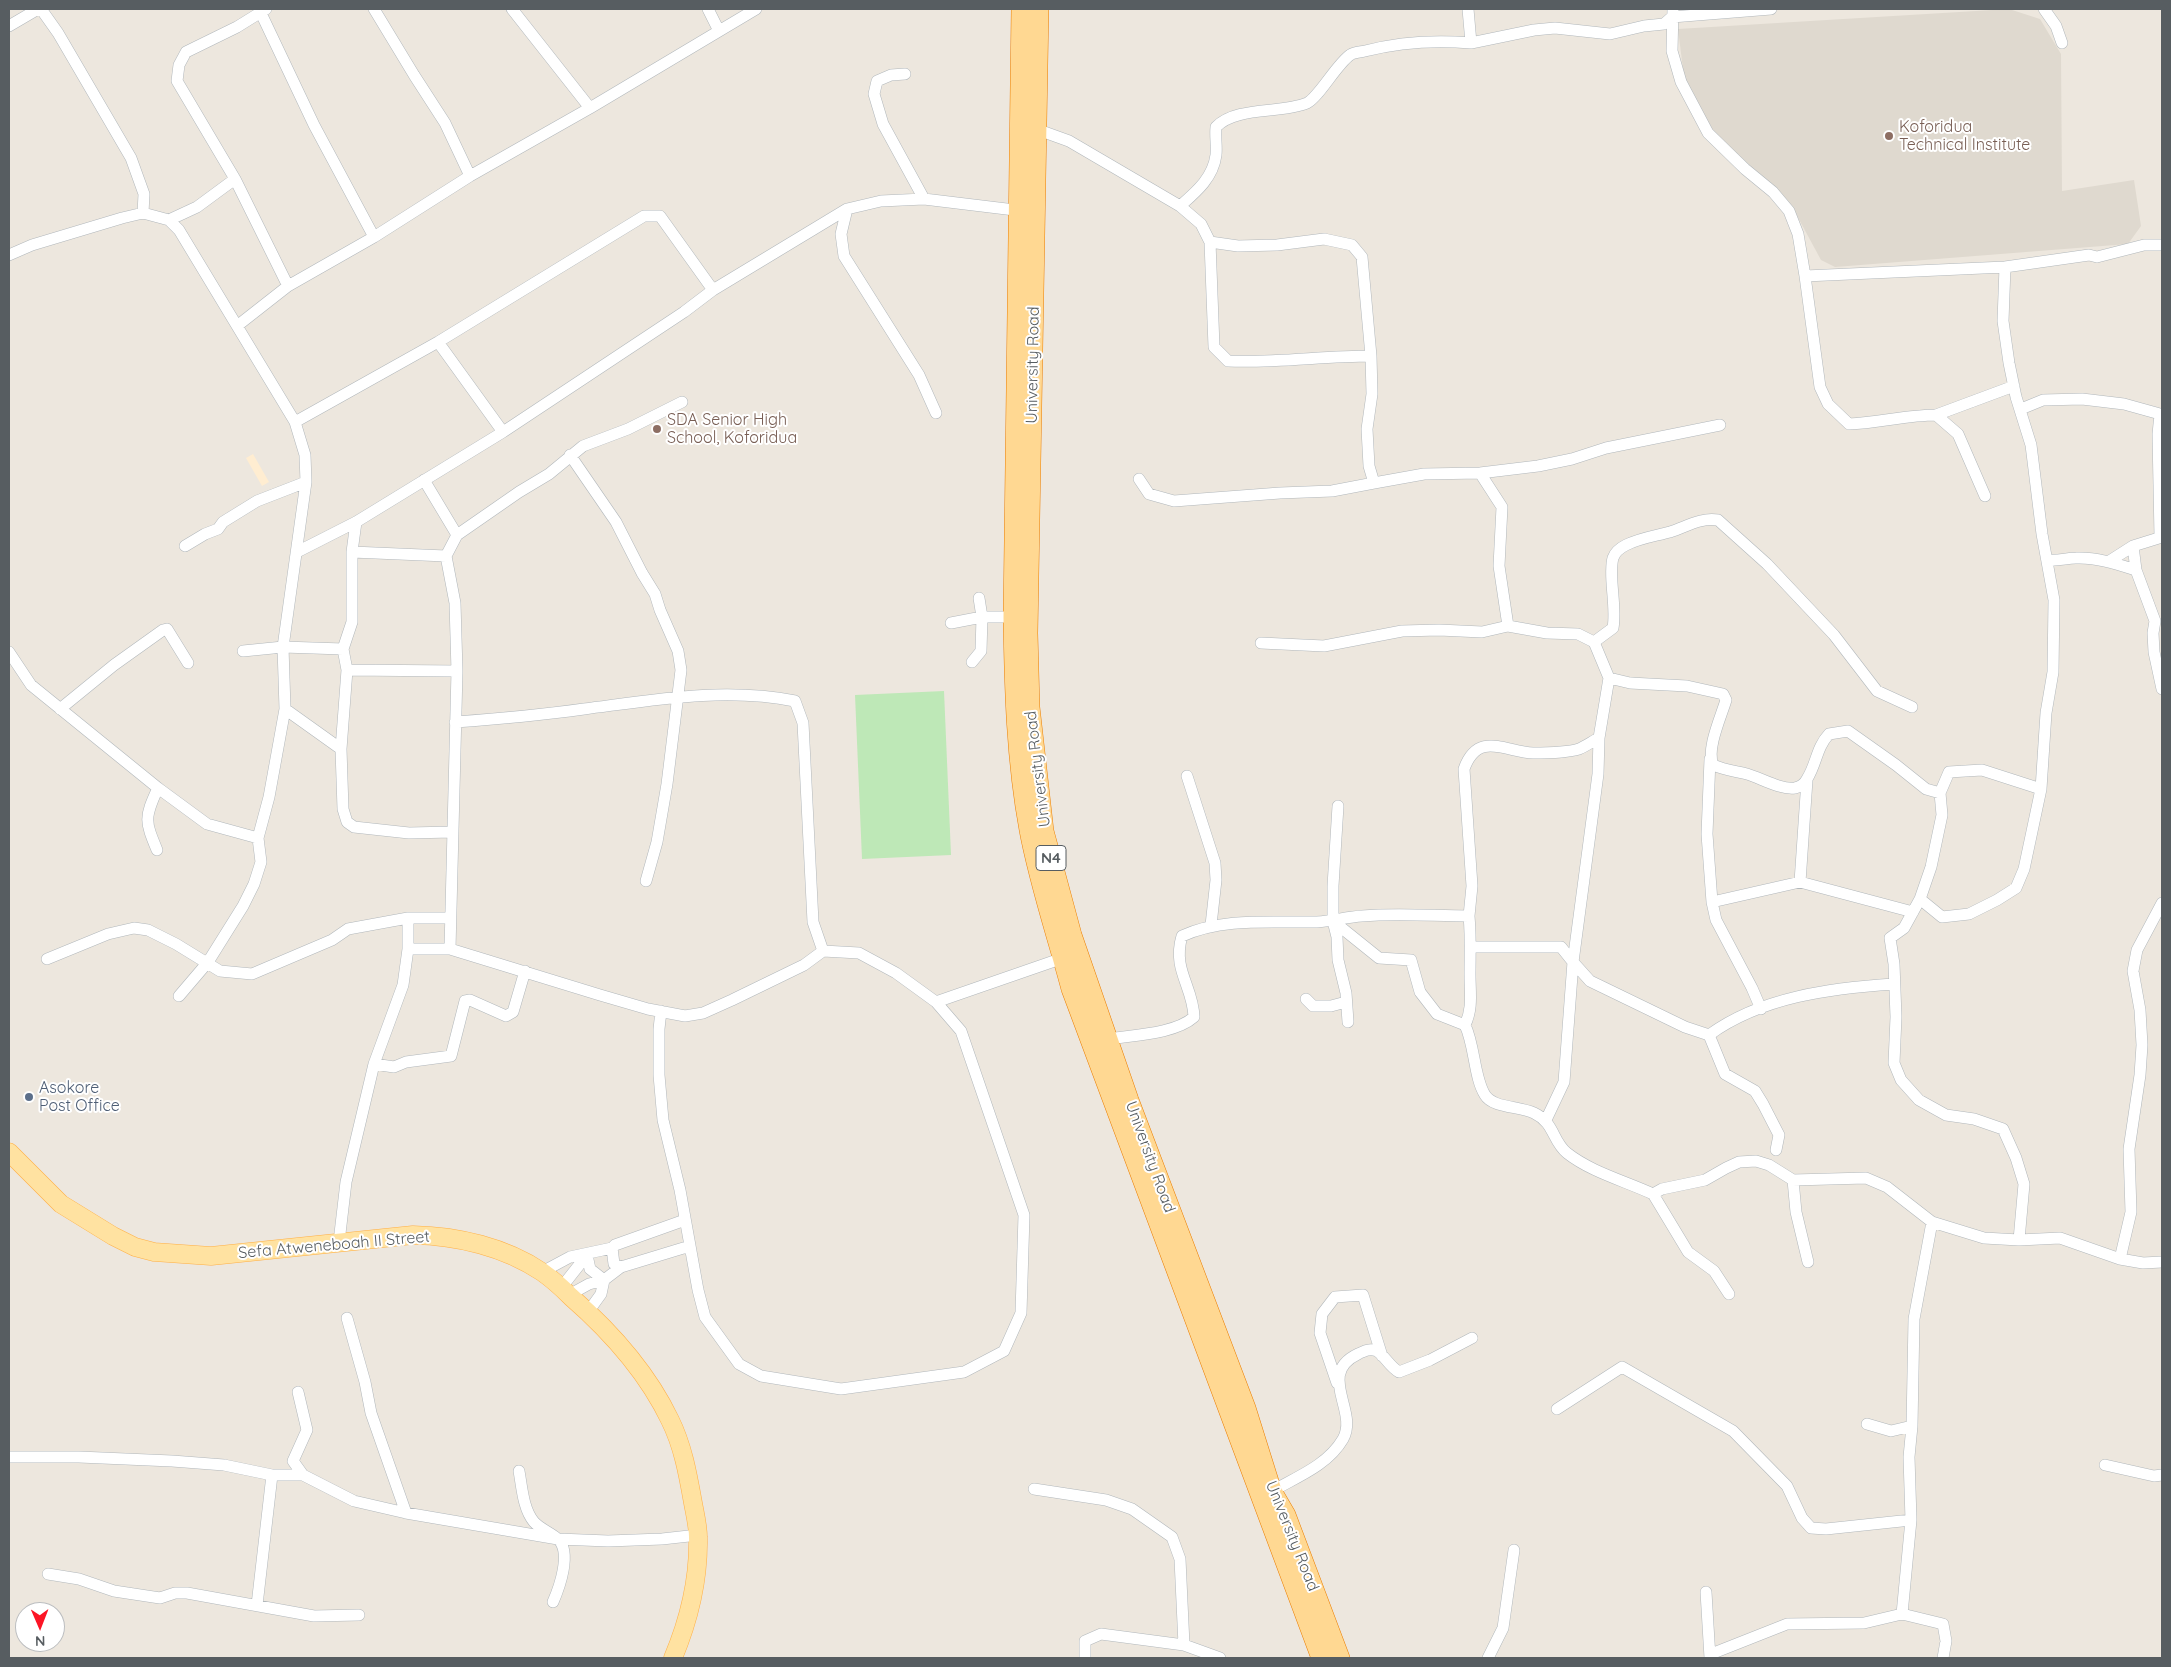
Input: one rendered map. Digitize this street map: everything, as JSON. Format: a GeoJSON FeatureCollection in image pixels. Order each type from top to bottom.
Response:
{"type":"FeatureCollection","features":[{"type":"Feature","properties":{"kind":"highway","name":"University Road"},"geometry":{"type":"LineString","coordinates":[[1020,9],[1018,124],[1027,211],[1028,633],[1030,707],[1044,831],[1058,890],[1077,952],[1108,1039],[1121,1103],[1321,1658]]}},
{"type":"Feature","properties":{"kind":"highway","name":"University Road"},"geometry":{"type":"LineString","coordinates":[[1040,9],[1038,130],[1027,211],[1013,617],[1015,707],[1029,829],[1043,891],[1071,989],[1121,1103],[1246,1408],[1272,1490],[1286,1515],[1340,1658]]}},
{"type":"Feature","properties":{"kind":"main road","name":"Sefa Atweneboah II Street"},"geometry":{"type":"LineString","coordinates":[[9,1152],[62,1204],[113,1236],[135,1247],[154,1252],[211,1256],[413,1235],[454,1237],[486,1246],[542,1272],[616,1339],[645,1379],[670,1420],[686,1462],[698,1535],[696,1577],[684,1631],[673,1658]]}},
{"type":"Feature","properties":{"kind":"street"},"geometry":{"type":"LineString","coordinates":[[9,26],[38,9]]}},
{"type":"Feature","properties":{"kind":"street"},"geometry":{"type":"LineString","coordinates":[[42,9],[131,158],[144,194],[143,213]]}},
{"type":"Feature","properties":{"kind":"street"},"geometry":{"type":"LineString","coordinates":[[374,9],[445,123],[470,176]]}},
{"type":"Feature","properties":{"kind":"street"},"geometry":{"type":"LineString","coordinates":[[512,9],[590,108]]}},
{"type":"Feature","properties":{"kind":"street"},"geometry":{"type":"LineString","coordinates":[[708,9],[719,31]]}},
{"type":"Feature","properties":{"kind":"street"},"geometry":{"type":"LineString","coordinates":[[236,326],[288,286],[374,237],[470,176],[590,108],[756,9]]}},
{"type":"Feature","properties":{"kind":"street"},"geometry":{"type":"LineString","coordinates":[[1468,9],[1471,43]]}},
{"type":"Feature","properties":{"kind":"street"},"geometry":{"type":"LineString","coordinates":[[1672,13],[1771,9]]}},
{"type":"Feature","properties":{"kind":"street"},"geometry":{"type":"LineString","coordinates":[[2044,9],[2056,26],[2062,43]]}},
{"type":"Feature","properties":{"kind":"street"},"geometry":{"type":"LineString","coordinates":[[288,286],[235,179],[182,91],[178,81],[179,65],[186,52],[236,27],[262,10],[314,125],[374,237]]}},
{"type":"Feature","properties":{"kind":"street"},"geometry":{"type":"LineString","coordinates":[[1180,206],[1199,190],[1212,171],[1216,155],[1216,127],[1222,121],[1248,113],[1308,102],[1351,54],[1378,47],[1442,40],[1471,43],[1534,30],[1555,28],[1610,34],[1644,26],[1664,24],[1672,13]]}},
{"type":"Feature","properties":{"kind":"street"},"geometry":{"type":"LineString","coordinates":[[1672,13],[1672,51],[1681,82],[1708,133],[1745,169],[1773,192],[1789,211],[1798,234],[1820,386],[1828,404],[1849,424],[1869,423],[1920,415],[1936,415],[2014,386]]}},
{"type":"Feature","properties":{"kind":"street"},"geometry":{"type":"LineString","coordinates":[[905,74],[877,81],[874,94],[883,124],[924,199]]}},
{"type":"Feature","properties":{"kind":"street"},"geometry":{"type":"LineString","coordinates":[[1018,124],[1069,141],[1180,206],[1201,224],[1210,242],[1214,347],[1228,361],[1262,362],[1341,356],[1371,356]]}},
{"type":"Feature","properties":{"kind":"street"},"geometry":{"type":"LineString","coordinates":[[169,220],[197,207],[235,179]]}},
{"type":"Feature","properties":{"kind":"street"},"geometry":{"type":"LineString","coordinates":[[297,552],[356,522],[503,432],[684,312],[713,290],[848,209],[881,201],[924,199],[1027,211]]}},
{"type":"Feature","properties":{"kind":"street"},"geometry":{"type":"LineString","coordinates":[[848,209],[841,234],[844,256],[919,375],[936,413]]}},
{"type":"Feature","properties":{"kind":"street"},"geometry":{"type":"LineString","coordinates":[[9,255],[113,220],[143,213],[169,220],[179,230],[295,422],[305,455],[306,482],[283,647],[285,709],[269,797],[258,838],[261,862],[254,884],[243,906],[208,962],[179,996]]}},
{"type":"Feature","properties":{"kind":"street"},"geometry":{"type":"LineString","coordinates":[[295,422],[438,342],[644,216],[651,214],[660,216],[713,290]]}},
{"type":"Feature","properties":{"kind":"street"},"geometry":{"type":"LineString","coordinates":[[1210,242],[1238,246],[1277,245],[1324,239],[1352,245],[1362,257],[1371,356],[1372,394],[1367,429],[1369,466],[1374,483]]}},
{"type":"Feature","properties":{"kind":"street"},"geometry":{"type":"LineString","coordinates":[[1805,276],[2004,266],[2089,255],[2097,257],[2144,245],[2162,245]]}},
{"type":"Feature","properties":{"kind":"street"},"geometry":{"type":"LineString","coordinates":[[1920,899],[1942,917],[1969,914],[2016,888],[2024,869],[2041,789],[2046,713],[2053,672],[2054,600],[2042,534],[2031,445],[2014,386],[2003,321],[2004,266]]}},
{"type":"Feature","properties":{"kind":"street"},"geometry":{"type":"LineString","coordinates":[[438,342],[503,432]]}},
{"type":"Feature","properties":{"kind":"street"},"geometry":{"type":"LineString","coordinates":[[2021,409],[2043,400],[2082,399],[2124,404],[2161,413],[2158,434],[2161,537],[2133,546],[2108,562]]}},
{"type":"Feature","properties":{"kind":"street"},"geometry":{"type":"LineString","coordinates":[[450,949],[457,671],[455,603],[446,556],[457,535],[519,492],[549,474],[582,446],[628,429],[682,402]]}},
{"type":"Feature","properties":{"kind":"street"},"geometry":{"type":"LineString","coordinates":[[1936,415],[1958,434],[1985,496]]}},
{"type":"Feature","properties":{"kind":"street"},"geometry":{"type":"LineString","coordinates":[[1139,479],[1149,494],[1174,501],[1280,493],[1324,492],[1424,474],[1480,473],[1538,466],[1572,459],[1606,448],[1720,425]]}},
{"type":"Feature","properties":{"kind":"street"},"geometry":{"type":"LineString","coordinates":[[570,455],[616,522],[655,594],[678,651],[681,670],[667,784],[657,842],[646,881]]}},
{"type":"Feature","properties":{"kind":"street"},"geometry":{"type":"LineString","coordinates":[[1480,473],[1502,507],[1500,566],[1508,626]]}},
{"type":"Feature","properties":{"kind":"street"},"geometry":{"type":"LineString","coordinates":[[424,480],[457,535]]}},
{"type":"Feature","properties":{"kind":"street"},"geometry":{"type":"LineString","coordinates":[[185,546],[205,534],[218,529],[223,522],[257,501],[306,482]]}},
{"type":"Feature","properties":{"kind":"street"},"geometry":{"type":"LineString","coordinates":[[1594,642],[1613,628],[1615,617],[1612,563],[1615,553],[1645,538],[1670,532],[1711,518],[1718,520],[1767,564],[1834,635],[1877,691],[1912,707]]}},
{"type":"Feature","properties":{"kind":"street"},"geometry":{"type":"LineString","coordinates":[[356,522],[352,552],[352,622],[343,649],[348,670],[341,749],[343,810],[347,822],[354,827],[410,833],[452,832]]}},
{"type":"Feature","properties":{"kind":"street"},"geometry":{"type":"LineString","coordinates":[[2133,546],[2136,570],[2155,620],[2153,633],[2154,652],[2162,689]]}},
{"type":"Feature","properties":{"kind":"street"},"geometry":{"type":"LineString","coordinates":[[352,552],[446,556]]}},
{"type":"Feature","properties":{"kind":"street"},"geometry":{"type":"LineString","coordinates":[[2048,560],[2062,561],[2075,558],[2108,562],[2136,570]]}},
{"type":"Feature","properties":{"kind":"street"},"geometry":{"type":"LineString","coordinates":[[972,662],[980,651],[982,617],[979,598]]}},
{"type":"Feature","properties":{"kind":"street"},"geometry":{"type":"LineString","coordinates":[[951,624],[982,617],[1013,617]]}},
{"type":"Feature","properties":{"kind":"street"},"geometry":{"type":"LineString","coordinates":[[1261,643],[1324,646],[1402,631],[1482,632],[1508,626],[1547,633],[1578,634],[1594,642],[1609,678],[1573,962],[1564,1082],[1546,1120]]}},
{"type":"Feature","properties":{"kind":"street"},"geometry":{"type":"LineString","coordinates":[[60,709],[114,665],[163,630],[167,629],[188,663]]}},
{"type":"Feature","properties":{"kind":"street"},"geometry":{"type":"LineString","coordinates":[[243,651],[283,647],[343,649]]}},
{"type":"Feature","properties":{"kind":"street"},"geometry":{"type":"LineString","coordinates":[[9,652],[31,685],[158,788],[207,824],[258,838]]}},
{"type":"Feature","properties":{"kind":"street"},"geometry":{"type":"LineString","coordinates":[[348,670],[457,671]]}},
{"type":"Feature","properties":{"kind":"street"},"geometry":{"type":"LineString","coordinates":[[1609,678],[1630,683],[1687,686],[1723,694],[1726,700],[1710,759],[1707,834],[1712,902],[1716,920],[1761,1009]]}},
{"type":"Feature","properties":{"kind":"street"},"geometry":{"type":"LineString","coordinates":[[455,722],[529,716],[677,697],[738,693],[760,694],[795,701],[803,723],[814,922],[823,951]]}},
{"type":"Feature","properties":{"kind":"street"},"geometry":{"type":"LineString","coordinates":[[285,709],[341,749]]}},
{"type":"Feature","properties":{"kind":"street"},"geometry":{"type":"LineString","coordinates":[[1800,882],[1807,780],[1820,744],[1828,734],[1848,731],[1890,760],[1926,789],[1940,793]]}},
{"type":"Feature","properties":{"kind":"street"},"geometry":{"type":"LineString","coordinates":[[1465,1025],[1470,1014],[1472,1000],[1472,947],[1469,916],[1472,886],[1464,769],[1468,758],[1478,749],[1492,746],[1531,753],[1558,752],[1578,749],[1600,738]]}},
{"type":"Feature","properties":{"kind":"street"},"geometry":{"type":"LineString","coordinates":[[1710,759],[1713,765],[1724,770],[1753,776],[1783,787],[1795,788],[1807,780]]}},
{"type":"Feature","properties":{"kind":"street"},"geometry":{"type":"LineString","coordinates":[[2019,1240],[2024,1184],[2016,1158],[2003,1129],[1974,1119],[1946,1115],[1919,1100],[1901,1080],[1894,1063],[1896,1017],[1894,964],[1890,938],[1904,928],[1920,899],[1931,867],[1942,815],[1940,793],[1948,772],[1982,770],[2041,789]]}},
{"type":"Feature","properties":{"kind":"street"},"geometry":{"type":"LineString","coordinates":[[1187,776],[1215,863],[1216,880],[1211,925]]}},
{"type":"Feature","properties":{"kind":"street"},"geometry":{"type":"LineString","coordinates":[[158,788],[147,818],[148,828],[158,850]]}},
{"type":"Feature","properties":{"kind":"street"},"geometry":{"type":"LineString","coordinates":[[1338,806],[1333,886],[1333,921],[1337,936],[1338,960],[1348,1022]]}},
{"type":"Feature","properties":{"kind":"street"},"geometry":{"type":"LineString","coordinates":[[1712,902],[1800,882],[1913,912]]}},
{"type":"Feature","properties":{"kind":"street"},"geometry":{"type":"LineString","coordinates":[[2120,1259],[2131,1212],[2129,1149],[2140,1075],[2142,1045],[2140,1010],[2133,971],[2137,950],[2162,903]]}},
{"type":"Feature","properties":{"kind":"street"},"geometry":{"type":"LineString","coordinates":[[1108,1039],[1170,1029],[1187,1024],[1194,1017],[1194,1007],[1181,972],[1178,950],[1182,936],[1211,925],[1234,922],[1333,921],[1361,916],[1469,916]]}},
{"type":"Feature","properties":{"kind":"street"},"geometry":{"type":"LineString","coordinates":[[47,959],[108,934],[134,928],[148,930],[208,962],[220,971],[252,974],[332,940],[348,929],[408,918],[450,918]]}},
{"type":"Feature","properties":{"kind":"street"},"geometry":{"type":"LineString","coordinates":[[339,1242],[346,1182],[374,1064],[403,985],[408,949],[408,918]]}},
{"type":"Feature","properties":{"kind":"street"},"geometry":{"type":"LineString","coordinates":[[1333,921],[1379,958],[1411,960],[1420,992],[1437,1014],[1465,1025],[1470,1034],[1481,1085],[1486,1098],[1496,1104],[1520,1107],[1546,1120],[1565,1152],[1595,1169],[1653,1194],[1688,1252],[1714,1271],[1729,1294]]}},
{"type":"Feature","properties":{"kind":"street"},"geometry":{"type":"LineString","coordinates":[[1472,947],[1561,947],[1590,981],[1660,1015],[1709,1035],[1725,1074],[1755,1091],[1763,1104],[1778,1136],[1776,1150]]}},
{"type":"Feature","properties":{"kind":"street"},"geometry":{"type":"LineString","coordinates":[[408,949],[450,949],[600,995],[684,1016],[703,1013],[804,965],[823,951],[859,953],[896,973],[936,1002],[961,1031],[1024,1215],[1021,1313],[1004,1351],[964,1372],[840,1389],[761,1376],[739,1364],[705,1317],[663,1120],[658,1075],[661,1011]]}},
{"type":"Feature","properties":{"kind":"street"},"geometry":{"type":"LineString","coordinates":[[936,1002],[1063,958]]}},
{"type":"Feature","properties":{"kind":"street"},"geometry":{"type":"LineString","coordinates":[[374,1064],[394,1067],[406,1062],[451,1056],[465,1001],[470,1000],[506,1016],[512,1012],[525,971]]}},
{"type":"Feature","properties":{"kind":"street"},"geometry":{"type":"LineString","coordinates":[[1709,1035],[1737,1018],[1792,997],[1894,984]]}},
{"type":"Feature","properties":{"kind":"street"},"geometry":{"type":"LineString","coordinates":[[1306,999],[1313,1006],[1331,1006],[1346,1002]]}},
{"type":"Feature","properties":{"kind":"street"},"geometry":{"type":"LineString","coordinates":[[1653,1194],[1662,1189],[1705,1180],[1739,1162],[1756,1161],[1769,1165],[1793,1180],[1866,1178],[1887,1186],[1932,1222],[1984,1238],[2019,1240],[2060,1238],[2120,1259],[2143,1263],[2162,1262]]}},
{"type":"Feature","properties":{"kind":"street"},"geometry":{"type":"LineString","coordinates":[[1793,1180],[1796,1212],[1808,1262]]}},
{"type":"Feature","properties":{"kind":"street"},"geometry":{"type":"LineString","coordinates":[[542,1272],[570,1257],[587,1255],[612,1248],[615,1245],[685,1220]]}},
{"type":"Feature","properties":{"kind":"street"},"geometry":{"type":"LineString","coordinates":[[1902,1614],[1911,1520],[1909,1457],[1912,1426],[1914,1319],[1932,1222]]}},
{"type":"Feature","properties":{"kind":"street"},"geometry":{"type":"LineString","coordinates":[[565,1291],[604,1280],[621,1267],[690,1246]]}},
{"type":"Feature","properties":{"kind":"street"},"geometry":{"type":"LineString","coordinates":[[612,1248],[614,1264],[621,1267]]}},
{"type":"Feature","properties":{"kind":"street"},"geometry":{"type":"LineString","coordinates":[[587,1255],[590,1269],[604,1280]]}},
{"type":"Feature","properties":{"kind":"street"},"geometry":{"type":"LineString","coordinates":[[565,1291],[587,1255]]}},
{"type":"Feature","properties":{"kind":"street"},"geometry":{"type":"LineString","coordinates":[[588,1312],[601,1294],[604,1280]]}},
{"type":"Feature","properties":{"kind":"street"},"geometry":{"type":"LineString","coordinates":[[1272,1490],[1328,1459],[1343,1439],[1348,1426],[1339,1389],[1320,1333],[1322,1314],[1335,1297],[1363,1295],[1382,1356]]}},
{"type":"Feature","properties":{"kind":"street"},"geometry":{"type":"LineString","coordinates":[[347,1318],[366,1382],[371,1413],[406,1513]]}},
{"type":"Feature","properties":{"kind":"street"},"geometry":{"type":"LineString","coordinates":[[1339,1389],[1340,1371],[1345,1362],[1367,1350],[1377,1351],[1391,1367],[1399,1372],[1430,1360],[1472,1338]]}},
{"type":"Feature","properties":{"kind":"street"},"geometry":{"type":"LineString","coordinates":[[1557,1409],[1622,1367],[1733,1431],[1787,1486],[1802,1518],[1811,1528],[1826,1529],[1911,1520]]}},
{"type":"Feature","properties":{"kind":"street"},"geometry":{"type":"LineString","coordinates":[[298,1392],[307,1430],[293,1461],[303,1475]]}},
{"type":"Feature","properties":{"kind":"street"},"geometry":{"type":"LineString","coordinates":[[1868,1424],[1891,1431],[1912,1426]]}},
{"type":"Feature","properties":{"kind":"street"},"geometry":{"type":"LineString","coordinates":[[9,1457],[172,1460],[224,1465],[272,1475],[303,1475],[354,1501],[406,1513],[558,1539],[608,1541],[662,1540],[698,1535]]}},
{"type":"Feature","properties":{"kind":"street"},"geometry":{"type":"LineString","coordinates":[[2105,1465],[2154,1476],[2162,1475]]}},
{"type":"Feature","properties":{"kind":"street"},"geometry":{"type":"LineString","coordinates":[[519,1471],[524,1499],[534,1522],[558,1539],[564,1548],[565,1559],[559,1587],[553,1602]]}},
{"type":"Feature","properties":{"kind":"street"},"geometry":{"type":"LineString","coordinates":[[256,1605],[264,1558],[272,1475]]}},
{"type":"Feature","properties":{"kind":"street"},"geometry":{"type":"LineString","coordinates":[[1034,1490],[1106,1500],[1132,1509],[1172,1537],[1180,1559],[1184,1645]]}},
{"type":"Feature","properties":{"kind":"street"},"geometry":{"type":"LineString","coordinates":[[1488,1658],[1503,1628],[1514,1550]]}},
{"type":"Feature","properties":{"kind":"street"},"geometry":{"type":"LineString","coordinates":[[48,1574],[79,1579],[114,1590],[160,1598],[174,1593],[187,1593],[314,1616],[359,1615]]}},
{"type":"Feature","properties":{"kind":"street"},"geometry":{"type":"LineString","coordinates":[[1706,1592],[1711,1656],[1787,1624],[1864,1624],[1902,1614],[1943,1624],[1946,1641],[1943,1658]]}},
{"type":"Feature","properties":{"kind":"street"},"geometry":{"type":"LineString","coordinates":[[1085,1658],[1086,1641],[1101,1634],[1184,1645],[1220,1658]]}},
{"type":"Feature","properties":{"kind":"shaded area","name":"Koforidua Technical Institute"},"geometry":{"type":"Polygon","coordinates":[[[2009,9],[2040,19],[2061,54],[2062,191],[2134,180],[2141,226],[2128,244],[1835,267],[1821,260],[1795,212],[1708,126],[1684,77],[1678,29],[2009,9]]]}},
{"type":"Feature","properties":{"kind":"shaded area"},"geometry":{"type":"Polygon","coordinates":[[[253,454],[269,482],[262,486],[246,458],[253,454]]]}},
{"type":"Feature","properties":{"kind":"green space"},"geometry":{"type":"Polygon","coordinates":[[[944,691],[951,855],[862,859],[855,695],[944,691]]]}},
{"type":"Feature","properties":{"kind":"place","name":"Koforidua Technical Institute"},"geometry":{"type":"Point","coordinates":[1889,136]}},
{"type":"Feature","properties":{"kind":"place","name":"SDA Senior High School, Koforidua"},"geometry":{"type":"Point","coordinates":[657,429]}},
{"type":"Feature","properties":{"kind":"place","name":"Asokore Post Office"},"geometry":{"type":"Point","coordinates":[29,1097]}}]}
